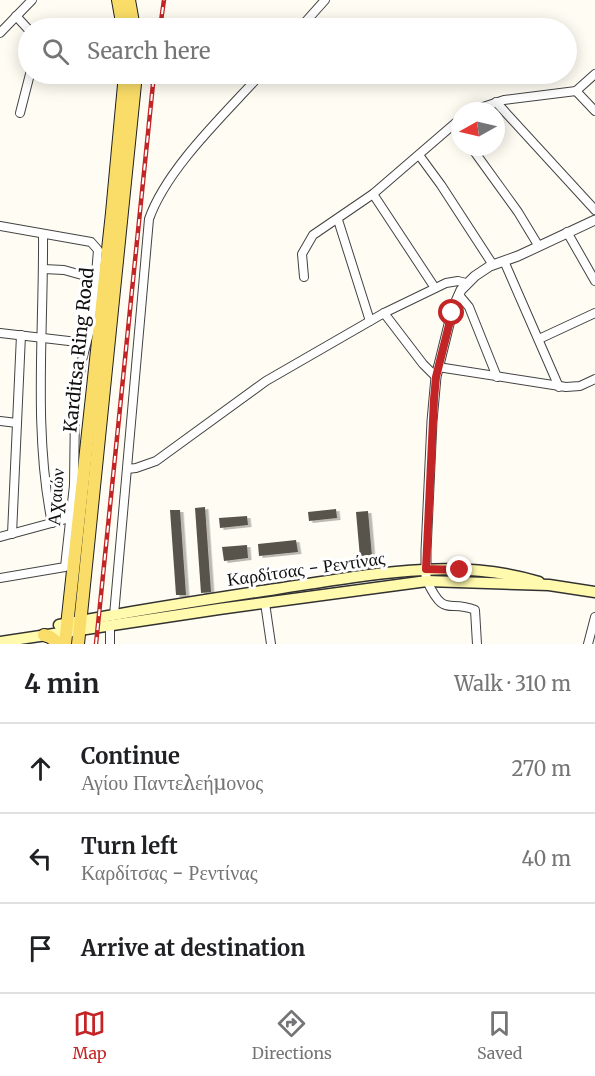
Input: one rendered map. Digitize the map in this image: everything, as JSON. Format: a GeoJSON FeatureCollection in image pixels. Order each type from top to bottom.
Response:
{"type":"FeatureCollection","features":[{"type":"Feature","properties":{"kind":"main road"},"geometry":{"type":"LineString","coordinates":[[118,0],[121,18]]}},
{"type":"Feature","properties":{"kind":"main road"},"geometry":{"type":"LineString","coordinates":[[129,0],[132,18]]}},
{"type":"Feature","properties":{"kind":"main road","name":"Karditsa Ring Road"},"geometry":{"type":"LineString","coordinates":[[67,633],[124,84]]}},
{"type":"Feature","properties":{"kind":"main road","name":"Karditsa Ring Road"},"geometry":{"type":"LineString","coordinates":[[78,644],[135,84]]}},
{"type":"Feature","properties":{"kind":"main road","name":"Καρδίτσας - Ρεντίνας"},"geometry":{"type":"LineString","coordinates":[[67,633],[81,625],[218,603],[426,575],[501,572],[549,585],[595,592]]}},
{"type":"Feature","properties":{"kind":"main road","name":"Καρδίτσας - Ρεντίνας"},"geometry":{"type":"LineString","coordinates":[[218,603],[265,603],[426,575]]}},
{"type":"Feature","properties":{"kind":"main road"},"geometry":{"type":"LineString","coordinates":[[0,642],[67,633]]}},
{"type":"Feature","properties":{"kind":"main road"},"geometry":{"type":"LineString","coordinates":[[0,636],[67,633]]}},
{"type":"Feature","properties":{"kind":"main road"},"geometry":{"type":"LineString","coordinates":[[44,635],[59,644]]}},
{"type":"Feature","properties":{"kind":"street"},"geometry":{"type":"LineString","coordinates":[[0,33],[32,0]]}},
{"type":"Feature","properties":{"kind":"street"},"geometry":{"type":"LineString","coordinates":[[309,18],[325,0]]}},
{"type":"Feature","properties":{"kind":"street"},"geometry":{"type":"LineString","coordinates":[[496,102],[576,91],[595,74]]}},
{"type":"Feature","properties":{"kind":"street"},"geometry":{"type":"LineString","coordinates":[[20,113],[27,84]]}},
{"type":"Feature","properties":{"kind":"street"},"geometry":{"type":"LineString","coordinates":[[110,644],[149,219],[154,206],[180,167],[252,84]]}},
{"type":"Feature","properties":{"kind":"street"},"geometry":{"type":"LineString","coordinates":[[576,91],[595,111]]}},
{"type":"Feature","properties":{"kind":"street"},"geometry":{"type":"LineString","coordinates":[[505,112],[595,210]]}},
{"type":"Feature","properties":{"kind":"street"},"geometry":{"type":"LineString","coordinates":[[304,276],[302,254],[308,243],[323,227],[338,220],[373,194],[451,130]]}},
{"type":"Feature","properties":{"kind":"street"},"geometry":{"type":"LineString","coordinates":[[419,155],[493,265]]}},
{"type":"Feature","properties":{"kind":"street"},"geometry":{"type":"LineString","coordinates":[[478,156],[518,212],[538,245]]}},
{"type":"Feature","properties":{"kind":"street"},"geometry":{"type":"LineString","coordinates":[[373,194],[435,288]]}},
{"type":"Feature","properties":{"kind":"street"},"geometry":{"type":"LineString","coordinates":[[338,220],[370,321]]}},
{"type":"Feature","properties":{"kind":"street"},"geometry":{"type":"LineString","coordinates":[[477,644],[475,610],[448,607],[442,604],[433,594],[426,575],[432,421],[437,372],[453,308],[466,283],[478,273],[595,220]]}},
{"type":"Feature","properties":{"kind":"street"},"geometry":{"type":"LineString","coordinates":[[0,226],[43,234],[42,338],[45,480],[52,523]]}},
{"type":"Feature","properties":{"kind":"street"},"geometry":{"type":"LineString","coordinates":[[567,232],[595,281]]}},
{"type":"Feature","properties":{"kind":"street","name":"Αχαιών"},"geometry":{"type":"LineString","coordinates":[[0,578],[65,567],[74,486],[75,408],[86,343],[92,322],[98,250],[91,242],[43,234]]}},
{"type":"Feature","properties":{"kind":"street"},"geometry":{"type":"LineString","coordinates":[[504,261],[559,387]]}},
{"type":"Feature","properties":{"kind":"street"},"geometry":{"type":"LineString","coordinates":[[43,269],[64,270],[96,279]]}},
{"type":"Feature","properties":{"kind":"street"},"geometry":{"type":"LineString","coordinates":[[127,469],[156,461],[260,385],[384,313],[454,281],[466,283]]}},
{"type":"Feature","properties":{"kind":"street"},"geometry":{"type":"LineString","coordinates":[[459,295],[469,307],[497,377]]}},
{"type":"Feature","properties":{"kind":"street"},"geometry":{"type":"LineString","coordinates":[[384,313],[423,364],[437,372],[497,377],[559,387],[580,386],[595,379]]}},
{"type":"Feature","properties":{"kind":"street"},"geometry":{"type":"LineString","coordinates":[[539,339],[595,313]]}},
{"type":"Feature","properties":{"kind":"street"},"geometry":{"type":"LineString","coordinates":[[0,333],[86,343]]}},
{"type":"Feature","properties":{"kind":"street"},"geometry":{"type":"LineString","coordinates":[[12,534],[21,335]]}},
{"type":"Feature","properties":{"kind":"street"},"geometry":{"type":"LineString","coordinates":[[0,421],[17,423]]}},
{"type":"Feature","properties":{"kind":"street"},"geometry":{"type":"LineString","coordinates":[[0,537],[70,518]]}},
{"type":"Feature","properties":{"kind":"street"},"geometry":{"type":"LineString","coordinates":[[265,603],[272,644]]}},
{"type":"Feature","properties":{"kind":"street"},"geometry":{"type":"LineString","coordinates":[[588,644],[595,617]]}},
{"type":"Feature","properties":{"kind":"building"},"geometry":{"type":"Polygon","coordinates":[[[205,507],[211,592],[201,593],[195,508],[205,507]]]}},
{"type":"Feature","properties":{"kind":"building"},"geometry":{"type":"Polygon","coordinates":[[[336,509],[337,518],[309,521],[308,512],[336,509]]]}},
{"type":"Feature","properties":{"kind":"building"},"geometry":{"type":"Polygon","coordinates":[[[170,510],[180,510],[186,595],[176,595],[170,510]]]}},
{"type":"Feature","properties":{"kind":"building"},"geometry":{"type":"Polygon","coordinates":[[[368,511],[373,568],[361,569],[356,512],[368,511]]]}},
{"type":"Feature","properties":{"kind":"building"},"geometry":{"type":"Polygon","coordinates":[[[247,516],[248,525],[220,528],[219,518],[247,516]]]}},
{"type":"Feature","properties":{"kind":"building"},"geometry":{"type":"Polygon","coordinates":[[[296,540],[298,552],[259,556],[258,544],[296,540]]]}},
{"type":"Feature","properties":{"kind":"building"},"geometry":{"type":"Polygon","coordinates":[[[247,545],[248,558],[224,561],[222,547],[247,545]]]}},
{"type":"Feature","properties":{"kind":"railway"},"geometry":{"type":"LineString","coordinates":[[161,18],[164,0]]}},
{"type":"Feature","properties":{"kind":"railway"},"geometry":{"type":"LineString","coordinates":[[96,644],[153,84]]}},
{"type":"Feature","properties":{"kind":"route"},"geometry":{"type":"LineString","coordinates":[[452,313],[436,377],[426,569],[460,570]]}}]}
